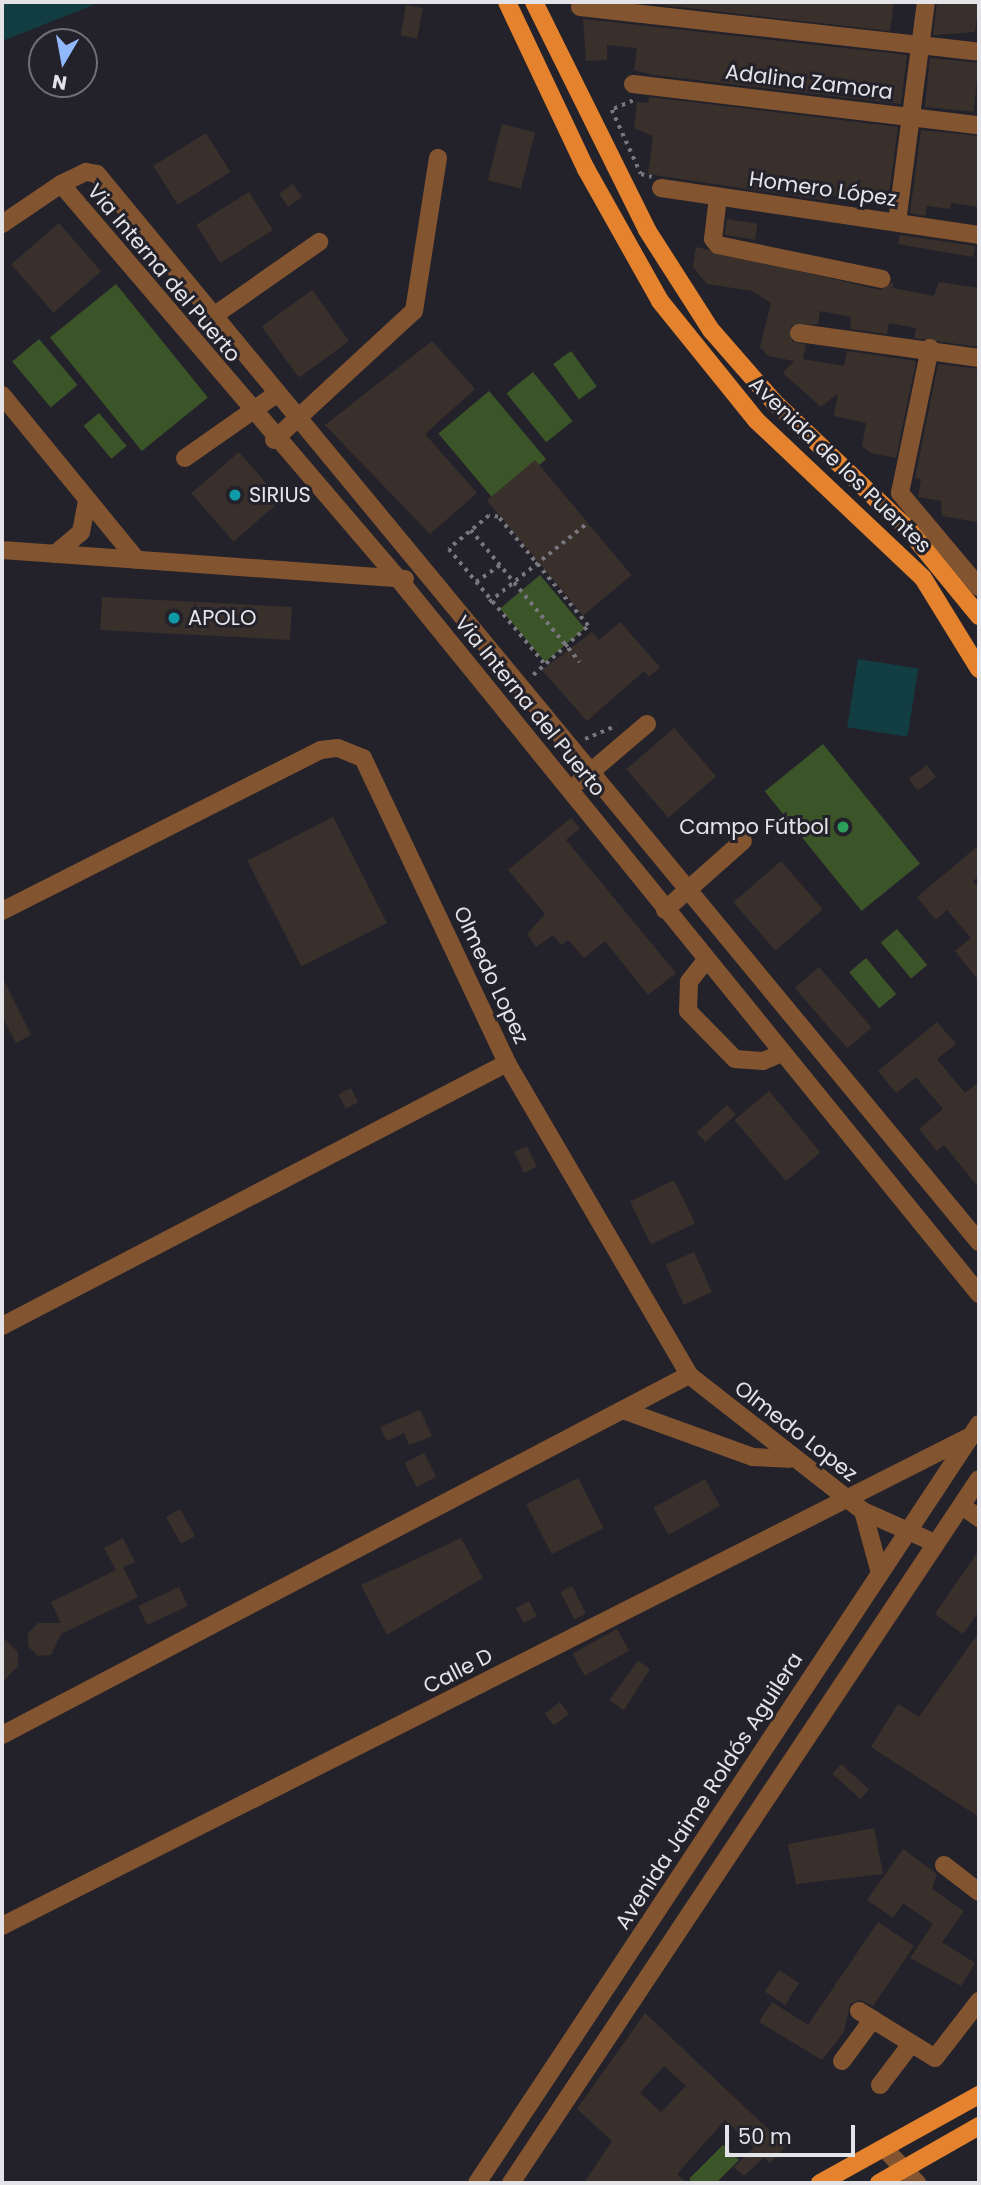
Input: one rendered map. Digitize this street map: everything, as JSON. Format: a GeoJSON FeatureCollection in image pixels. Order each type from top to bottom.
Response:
{"type":"FeatureCollection","features":[{"type":"Feature","properties":{"kind":"main road","name":"Avenida de los Puentes"},"geometry":{"type":"LineString","coordinates":[[507,2],[586,169],[660,301],[757,421],[923,578],[979,669]]}},
{"type":"Feature","properties":{"kind":"main road","name":"Avenida de los Puentes"},"geometry":{"type":"LineString","coordinates":[[534,2],[647,230],[711,330],[774,402],[907,528],[979,616]]}},
{"type":"Feature","properties":{"kind":"main road"},"geometry":{"type":"LineString","coordinates":[[820,2183],[979,2095]]}},
{"type":"Feature","properties":{"kind":"main road"},"geometry":{"type":"LineString","coordinates":[[879,2183],[979,2126]]}},
{"type":"Feature","properties":{"kind":"street"},"geometry":{"type":"LineString","coordinates":[[897,222],[914,117],[926,2]]}},
{"type":"Feature","properties":{"kind":"street"},"geometry":{"type":"LineString","coordinates":[[580,6],[979,52]]}},
{"type":"Feature","properties":{"kind":"street","name":"Adalina Zamora"},"geometry":{"type":"LineString","coordinates":[[637,85],[979,125]]}},
{"type":"Feature","properties":{"kind":"street"},"geometry":{"type":"LineString","coordinates":[[274,440],[414,311],[438,158]]}},
{"type":"Feature","properties":{"kind":"street","name":"Via Interna del Puerto"},"geometry":{"type":"LineString","coordinates":[[979,1242],[295,421],[97,174],[86,172],[61,184],[250,413],[401,582],[979,1294]]}},
{"type":"Feature","properties":{"kind":"street"},"geometry":{"type":"LineString","coordinates":[[2,224],[61,184]]}},
{"type":"Feature","properties":{"kind":"street","name":"Homero López"},"geometry":{"type":"LineString","coordinates":[[661,188],[979,235]]}},
{"type":"Feature","properties":{"kind":"street"},"geometry":{"type":"LineString","coordinates":[[718,197],[713,239],[718,245],[882,279]]}},
{"type":"Feature","properties":{"kind":"street"},"geometry":{"type":"LineString","coordinates":[[212,317],[319,242]]}},
{"type":"Feature","properties":{"kind":"street"},"geometry":{"type":"LineString","coordinates":[[799,333],[930,348],[979,358]]}},
{"type":"Feature","properties":{"kind":"street"},"geometry":{"type":"LineString","coordinates":[[930,348],[900,493],[979,587]]}},
{"type":"Feature","properties":{"kind":"street"},"geometry":{"type":"LineString","coordinates":[[2,395],[137,560]]}},
{"type":"Feature","properties":{"kind":"street"},"geometry":{"type":"LineString","coordinates":[[185,458],[275,395]]}},
{"type":"Feature","properties":{"kind":"street"},"geometry":{"type":"LineString","coordinates":[[55,554],[80,532],[88,500]]}},
{"type":"Feature","properties":{"kind":"street"},"geometry":{"type":"LineString","coordinates":[[2,550],[401,582],[419,570]]}},
{"type":"Feature","properties":{"kind":"street"},"geometry":{"type":"LineString","coordinates":[[569,790],[647,724]]}},
{"type":"Feature","properties":{"kind":"street","name":"Olmedo Lopez"},"geometry":{"type":"LineString","coordinates":[[2,911],[321,750],[353,752],[363,758],[507,1063],[690,1376],[789,1459],[857,1506]]}},
{"type":"Feature","properties":{"kind":"street"},"geometry":{"type":"LineString","coordinates":[[666,910],[685,889],[743,841]]}},
{"type":"Feature","properties":{"kind":"street"},"geometry":{"type":"LineString","coordinates":[[706,960],[689,982],[688,1011],[735,1059],[763,1062],[782,1053]]}},
{"type":"Feature","properties":{"kind":"street"},"geometry":{"type":"LineString","coordinates":[[752,1017],[775,996]]}},
{"type":"Feature","properties":{"kind":"street"},"geometry":{"type":"LineString","coordinates":[[2,1326],[507,1063]]}},
{"type":"Feature","properties":{"kind":"street"},"geometry":{"type":"LineString","coordinates":[[892,1189],[918,1169]]}},
{"type":"Feature","properties":{"kind":"street"},"geometry":{"type":"LineString","coordinates":[[2,1735],[690,1376]]}},
{"type":"Feature","properties":{"kind":"street"},"geometry":{"type":"LineString","coordinates":[[623,1410],[753,1457],[789,1459]]}},
{"type":"Feature","properties":{"kind":"street","name":"Calle D"},"geometry":{"type":"LineString","coordinates":[[3,1923],[857,1506],[974,1430]]}},
{"type":"Feature","properties":{"kind":"street","name":"Avenida Jaime Roldós Aguilera"},"geometry":{"type":"LineString","coordinates":[[478,2183],[974,1430]]}},
{"type":"Feature","properties":{"kind":"street"},"geometry":{"type":"LineString","coordinates":[[511,2183],[979,1479]]}},
{"type":"Feature","properties":{"kind":"street"},"geometry":{"type":"LineString","coordinates":[[857,1506],[909,1528],[935,1543]]}},
{"type":"Feature","properties":{"kind":"street"},"geometry":{"type":"LineString","coordinates":[[857,1506],[880,1573]]}},
{"type":"Feature","properties":{"kind":"street"},"geometry":{"type":"LineString","coordinates":[[962,1506],[979,1518]]}},
{"type":"Feature","properties":{"kind":"street"},"geometry":{"type":"LineString","coordinates":[[944,1865],[979,1892]]}},
{"type":"Feature","properties":{"kind":"street"},"geometry":{"type":"LineString","coordinates":[[842,2061],[866,2015],[928,2056],[942,2055],[979,2001]]}},
{"type":"Feature","properties":{"kind":"street"},"geometry":{"type":"LineString","coordinates":[[880,2085],[911,2044]]}},
{"type":"Feature","properties":{"kind":"street"},"geometry":{"type":"LineString","coordinates":[[877,2152],[905,2169],[917,2183]]}},
{"type":"Feature","properties":{"kind":"path"},"geometry":{"type":"LineString","coordinates":[[637,85],[635,101],[612,110],[641,174],[657,179],[661,188]]}},
{"type":"Feature","properties":{"kind":"path"},"geometry":{"type":"LineString","coordinates":[[534,682],[544,663],[588,626],[534,565],[498,517],[489,516],[449,550],[489,602],[544,663]]}},
{"type":"Feature","properties":{"kind":"path"},"geometry":{"type":"LineString","coordinates":[[489,602],[514,585],[534,565],[585,525]]}},
{"type":"Feature","properties":{"kind":"path"},"geometry":{"type":"LineString","coordinates":[[471,530],[580,662]]}},
{"type":"Feature","properties":{"kind":"path"},"geometry":{"type":"LineString","coordinates":[[476,582],[500,565]]}},
{"type":"Feature","properties":{"kind":"path"},"geometry":{"type":"LineString","coordinates":[[576,729],[584,739],[599,738],[616,726],[628,741]]}},
{"type":"Feature","properties":{"kind":"green space"},"geometry":{"type":"Polygon","coordinates":[[[116,284],[208,397],[142,451],[50,337],[116,284]]]}},
{"type":"Feature","properties":{"kind":"green space"},"geometry":{"type":"Polygon","coordinates":[[[39,339],[78,385],[51,407],[12,361],[39,339]]]}},
{"type":"Feature","properties":{"kind":"green space"},"geometry":{"type":"Polygon","coordinates":[[[571,351],[597,387],[579,400],[553,364],[571,351]]]}},
{"type":"Feature","properties":{"kind":"green space"},"geometry":{"type":"Polygon","coordinates":[[[533,372],[573,421],[546,442],[507,393],[533,372]]]}},
{"type":"Feature","properties":{"kind":"green space"},"geometry":{"type":"Polygon","coordinates":[[[489,391],[546,459],[496,502],[438,433],[489,391]]]}},
{"type":"Feature","properties":{"kind":"green space"},"geometry":{"type":"Polygon","coordinates":[[[99,413],[127,446],[111,459],[84,426],[99,413]]]}},
{"type":"Feature","properties":{"kind":"green space"},"geometry":{"type":"Polygon","coordinates":[[[540,575],[585,629],[545,662],[500,608],[540,575]]]}},
{"type":"Feature","properties":{"kind":"green space","name":"Campo Fútbol"},"geometry":{"type":"Polygon","coordinates":[[[823,744],[920,864],[862,911],[765,791],[823,744]]]}},
{"type":"Feature","properties":{"kind":"green space"},"geometry":{"type":"Polygon","coordinates":[[[897,929],[927,965],[911,979],[881,942],[897,929]]]}},
{"type":"Feature","properties":{"kind":"green space"},"geometry":{"type":"Polygon","coordinates":[[[866,958],[896,994],[879,1008],[849,972],[866,958]]]}},
{"type":"Feature","properties":{"kind":"green space"},"geometry":{"type":"Polygon","coordinates":[[[723,2145],[739,2160],[716,2183],[693,2183],[689,2179],[723,2145]]]}},
{"type":"Feature","properties":{"kind":"water"},"geometry":{"type":"Polygon","coordinates":[[[2,2],[101,2],[35,28],[28,28],[28,31],[2,41],[2,2]]]}},
{"type":"Feature","properties":{"kind":"water"},"geometry":{"type":"Polygon","coordinates":[[[858,659],[918,669],[907,737],[847,727],[858,659]]]}},
{"type":"Feature","properties":{"kind":"building"},"geometry":{"type":"Polygon","coordinates":[[[635,2],[894,2],[890,31],[635,2]]]}},
{"type":"Feature","properties":{"kind":"building"},"geometry":{"type":"Polygon","coordinates":[[[937,2],[979,2],[975,32],[933,35],[937,2]]]}},
{"type":"Feature","properties":{"kind":"building"},"geometry":{"type":"Polygon","coordinates":[[[406,5],[423,8],[417,38],[401,36],[406,5]]]}},
{"type":"Feature","properties":{"kind":"building"},"geometry":{"type":"Polygon","coordinates":[[[583,19],[907,55],[901,104],[653,75],[634,70],[637,48],[607,45],[607,60],[586,61],[583,19]]]}},
{"type":"Feature","properties":{"kind":"building"},"geometry":{"type":"Polygon","coordinates":[[[930,58],[979,63],[974,112],[925,107],[930,58]]]}},
{"type":"Feature","properties":{"kind":"building"},"geometry":{"type":"Polygon","coordinates":[[[649,97],[898,127],[888,201],[832,196],[828,201],[648,174],[653,136],[634,128],[637,102],[648,103],[649,97]]]}},
{"type":"Feature","properties":{"kind":"building"},"geometry":{"type":"Polygon","coordinates":[[[502,124],[535,132],[521,189],[488,180],[502,124]]]}},
{"type":"Feature","properties":{"kind":"building"},"geometry":{"type":"Polygon","coordinates":[[[921,130],[979,136],[979,207],[951,203],[950,209],[927,206],[925,216],[910,213],[921,130]]]}},
{"type":"Feature","properties":{"kind":"building"},"geometry":{"type":"Polygon","coordinates":[[[206,133],[230,172],[178,205],[153,166],[206,133]]]}},
{"type":"Feature","properties":{"kind":"building"},"geometry":{"type":"Polygon","coordinates":[[[293,184],[302,197],[288,207],[279,194],[293,184]]]}},
{"type":"Feature","properties":{"kind":"building"},"geometry":{"type":"Polygon","coordinates":[[[249,192],[273,230],[220,263],[196,225],[249,192]]]}},
{"type":"Feature","properties":{"kind":"building"},"geometry":{"type":"Polygon","coordinates":[[[727,219],[758,224],[755,240],[724,235],[727,219]]]}},
{"type":"Feature","properties":{"kind":"building"},"geometry":{"type":"Polygon","coordinates":[[[59,223],[101,271],[53,313],[11,264],[59,223]]]}},
{"type":"Feature","properties":{"kind":"building"},"geometry":{"type":"Polygon","coordinates":[[[900,235],[975,246],[973,257],[898,244],[900,235]]]}},
{"type":"Feature","properties":{"kind":"building"},"geometry":{"type":"Polygon","coordinates":[[[696,247],[880,290],[893,282],[893,288],[934,296],[939,282],[979,288],[979,347],[914,338],[916,328],[889,323],[887,334],[850,329],[851,317],[820,311],[818,324],[791,326],[792,341],[806,345],[803,359],[844,366],[847,351],[916,361],[896,458],[871,453],[862,446],[866,423],[834,416],[838,393],[821,407],[783,373],[794,361],[768,356],[760,347],[771,303],[752,291],[707,284],[693,267],[696,247]]]}},
{"type":"Feature","properties":{"kind":"building"},"geometry":{"type":"Polygon","coordinates":[[[312,290],[349,341],[299,377],[262,326],[312,290]]]}},
{"type":"Feature","properties":{"kind":"building"},"geometry":{"type":"Polygon","coordinates":[[[432,341],[475,389],[425,434],[477,493],[430,534],[325,425],[432,341]]]}},
{"type":"Feature","properties":{"kind":"building"},"geometry":{"type":"Polygon","coordinates":[[[938,364],[979,369],[977,522],[942,516],[941,501],[918,497],[921,479],[915,478],[938,364]]]}},
{"type":"Feature","properties":{"kind":"building","name":"SIRIUS"},"geometry":{"type":"Polygon","coordinates":[[[239,452],[281,500],[233,542],[191,493],[239,452]]]}},
{"type":"Feature","properties":{"kind":"building"},"geometry":{"type":"Polygon","coordinates":[[[535,460],[631,575],[583,615],[487,500],[535,460]]]}},
{"type":"Feature","properties":{"kind":"building","name":"APOLO"},"geometry":{"type":"Polygon","coordinates":[[[102,597],[292,607],[290,640],[100,630],[102,597]]]}},
{"type":"Feature","properties":{"kind":"building"},"geometry":{"type":"Polygon","coordinates":[[[620,622],[660,667],[649,677],[644,671],[587,721],[542,670],[592,632],[599,640],[620,622]]]}},
{"type":"Feature","properties":{"kind":"building"},"geometry":{"type":"Polygon","coordinates":[[[674,728],[716,776],[668,818],[626,769],[674,728]]]}},
{"type":"Feature","properties":{"kind":"building"},"geometry":{"type":"Polygon","coordinates":[[[927,765],[936,777],[918,791],[909,779],[927,765]]]}},
{"type":"Feature","properties":{"kind":"building"},"geometry":{"type":"Polygon","coordinates":[[[333,817],[387,923],[301,967],[247,861],[333,817]]]}},
{"type":"Feature","properties":{"kind":"building"},"geometry":{"type":"Polygon","coordinates":[[[571,818],[580,828],[566,840],[676,973],[648,995],[605,941],[584,958],[568,940],[561,945],[553,935],[536,947],[527,934],[545,914],[508,870],[571,818]]]}},
{"type":"Feature","properties":{"kind":"building"},"geometry":{"type":"Polygon","coordinates":[[[979,845],[979,876],[973,881],[979,889],[979,981],[955,951],[971,938],[947,910],[936,920],[917,897],[979,845]]]}},
{"type":"Feature","properties":{"kind":"building"},"geometry":{"type":"Polygon","coordinates":[[[781,861],[823,909],[775,951],[733,902],[781,861]]]}},
{"type":"Feature","properties":{"kind":"building"},"geometry":{"type":"Polygon","coordinates":[[[819,967],[871,1027],[847,1048],[795,988],[819,967]]]}},
{"type":"Feature","properties":{"kind":"building"},"geometry":{"type":"Polygon","coordinates":[[[2,977],[31,1035],[16,1043],[2,1016],[2,977]]]}},
{"type":"Feature","properties":{"kind":"building"},"geometry":{"type":"Polygon","coordinates":[[[937,1022],[956,1044],[937,1059],[965,1093],[979,1082],[979,1188],[944,1145],[937,1151],[919,1129],[943,1109],[916,1077],[896,1093],[878,1071],[937,1022]]]}},
{"type":"Feature","properties":{"kind":"building"},"geometry":{"type":"Polygon","coordinates":[[[351,1088],[358,1102],[346,1109],[339,1094],[351,1088]]]}},
{"type":"Feature","properties":{"kind":"building"},"geometry":{"type":"Polygon","coordinates":[[[769,1091],[820,1152],[786,1181],[735,1120],[769,1091]]]}},
{"type":"Feature","properties":{"kind":"building"},"geometry":{"type":"Polygon","coordinates":[[[727,1105],[736,1115],[705,1142],[697,1132],[727,1105]]]}},
{"type":"Feature","properties":{"kind":"building"},"geometry":{"type":"Polygon","coordinates":[[[527,1146],[537,1167],[524,1173],[514,1152],[527,1146]]]}},
{"type":"Feature","properties":{"kind":"building"},"geometry":{"type":"Polygon","coordinates":[[[674,1180],[695,1223],[651,1245],[630,1201],[674,1180]]]}},
{"type":"Feature","properties":{"kind":"building"},"geometry":{"type":"Polygon","coordinates":[[[694,1252],[712,1292],[684,1305],[666,1265],[694,1252]]]}},
{"type":"Feature","properties":{"kind":"building"},"geometry":{"type":"Polygon","coordinates":[[[420,1410],[432,1436],[409,1445],[404,1433],[387,1441],[380,1427],[420,1410]]]}},
{"type":"Feature","properties":{"kind":"building"},"geometry":{"type":"Polygon","coordinates":[[[424,1453],[436,1477],[417,1487],[404,1463],[424,1453]]]}},
{"type":"Feature","properties":{"kind":"building"},"geometry":{"type":"Polygon","coordinates":[[[578,1478],[603,1528],[552,1554],[526,1504],[578,1478]]]}},
{"type":"Feature","properties":{"kind":"building"},"geometry":{"type":"Polygon","coordinates":[[[705,1479],[720,1506],[668,1535],[653,1508],[705,1479]]]}},
{"type":"Feature","properties":{"kind":"building"},"geometry":{"type":"Polygon","coordinates":[[[180,1509],[195,1536],[181,1544],[166,1517],[180,1509]]]}},
{"type":"Feature","properties":{"kind":"building"},"geometry":{"type":"Polygon","coordinates":[[[123,1538],[135,1562],[123,1567],[138,1597],[61,1634],[51,1655],[38,1656],[28,1646],[28,1633],[38,1623],[61,1623],[51,1602],[116,1570],[104,1548],[123,1538]]]}},
{"type":"Feature","properties":{"kind":"building"},"geometry":{"type":"Polygon","coordinates":[[[461,1538],[483,1578],[387,1635],[361,1585],[461,1538]]]}},
{"type":"Feature","properties":{"kind":"building"},"geometry":{"type":"Polygon","coordinates":[[[979,1550],[979,1611],[963,1634],[935,1614],[979,1550]]]}},
{"type":"Feature","properties":{"kind":"building"},"geometry":{"type":"Polygon","coordinates":[[[572,1586],[586,1614],[574,1620],[560,1592],[572,1586]]]}},
{"type":"Feature","properties":{"kind":"building"},"geometry":{"type":"Polygon","coordinates":[[[179,1587],[188,1606],[147,1625],[138,1606],[179,1587]]]}},
{"type":"Feature","properties":{"kind":"building"},"geometry":{"type":"Polygon","coordinates":[[[529,1601],[537,1616],[524,1623],[516,1608],[529,1601]]]}},
{"type":"Feature","properties":{"kind":"building"},"geometry":{"type":"Polygon","coordinates":[[[617,1629],[629,1651],[585,1676],[572,1654],[617,1629]]]}},
{"type":"Feature","properties":{"kind":"building"},"geometry":{"type":"Polygon","coordinates":[[[979,1632],[979,1817],[871,1747],[898,1704],[919,1717],[979,1632]]]}},
{"type":"Feature","properties":{"kind":"building"},"geometry":{"type":"Polygon","coordinates":[[[2,1636],[18,1652],[18,1666],[2,1683],[2,1636]]]}},
{"type":"Feature","properties":{"kind":"building"},"geometry":{"type":"Polygon","coordinates":[[[638,1661],[650,1669],[624,1710],[609,1700],[638,1661]]]}},
{"type":"Feature","properties":{"kind":"building"},"geometry":{"type":"Polygon","coordinates":[[[560,1702],[569,1714],[554,1725],[545,1713],[560,1702]]]}},
{"type":"Feature","properties":{"kind":"building"},"geometry":{"type":"Polygon","coordinates":[[[841,1764],[869,1789],[861,1799],[832,1774],[841,1764]]]}},
{"type":"Feature","properties":{"kind":"building"},"geometry":{"type":"Polygon","coordinates":[[[874,1828],[883,1874],[796,1884],[788,1844],[874,1828]]]}},
{"type":"Feature","properties":{"kind":"building"},"geometry":{"type":"Polygon","coordinates":[[[903,1849],[937,1874],[932,1889],[964,1911],[942,1942],[975,1963],[961,1986],[910,1958],[933,1924],[903,1903],[893,1918],[867,1900],[903,1849]]]}},
{"type":"Feature","properties":{"kind":"building"},"geometry":{"type":"Polygon","coordinates":[[[878,1922],[914,1946],[873,2006],[860,2000],[850,2004],[844,2032],[822,2060],[759,2022],[772,2002],[808,2025],[878,1922]]]}},
{"type":"Feature","properties":{"kind":"building"},"geometry":{"type":"Polygon","coordinates":[[[779,1970],[799,1983],[785,2005],[765,1992],[779,1970]]]}},
{"type":"Feature","properties":{"kind":"building"},"geometry":{"type":"Polygon","coordinates":[[[645,2013],[786,2146],[770,2163],[764,2157],[744,2176],[734,2167],[754,2147],[725,2120],[677,2174],[687,2183],[584,2183],[612,2141],[577,2109],[645,2013]],[[664,2066],[640,2093],[661,2112],[686,2086],[664,2066]]]}},
{"type":"Feature","properties":{"kind":"place","name":"SIRIUS"},"geometry":{"type":"Point","coordinates":[235,495]}},
{"type":"Feature","properties":{"kind":"place","name":"APOLO"},"geometry":{"type":"Point","coordinates":[174,618]}},
{"type":"Feature","properties":{"kind":"place","name":"Campo Fútbol"},"geometry":{"type":"Point","coordinates":[843,827]}}]}
